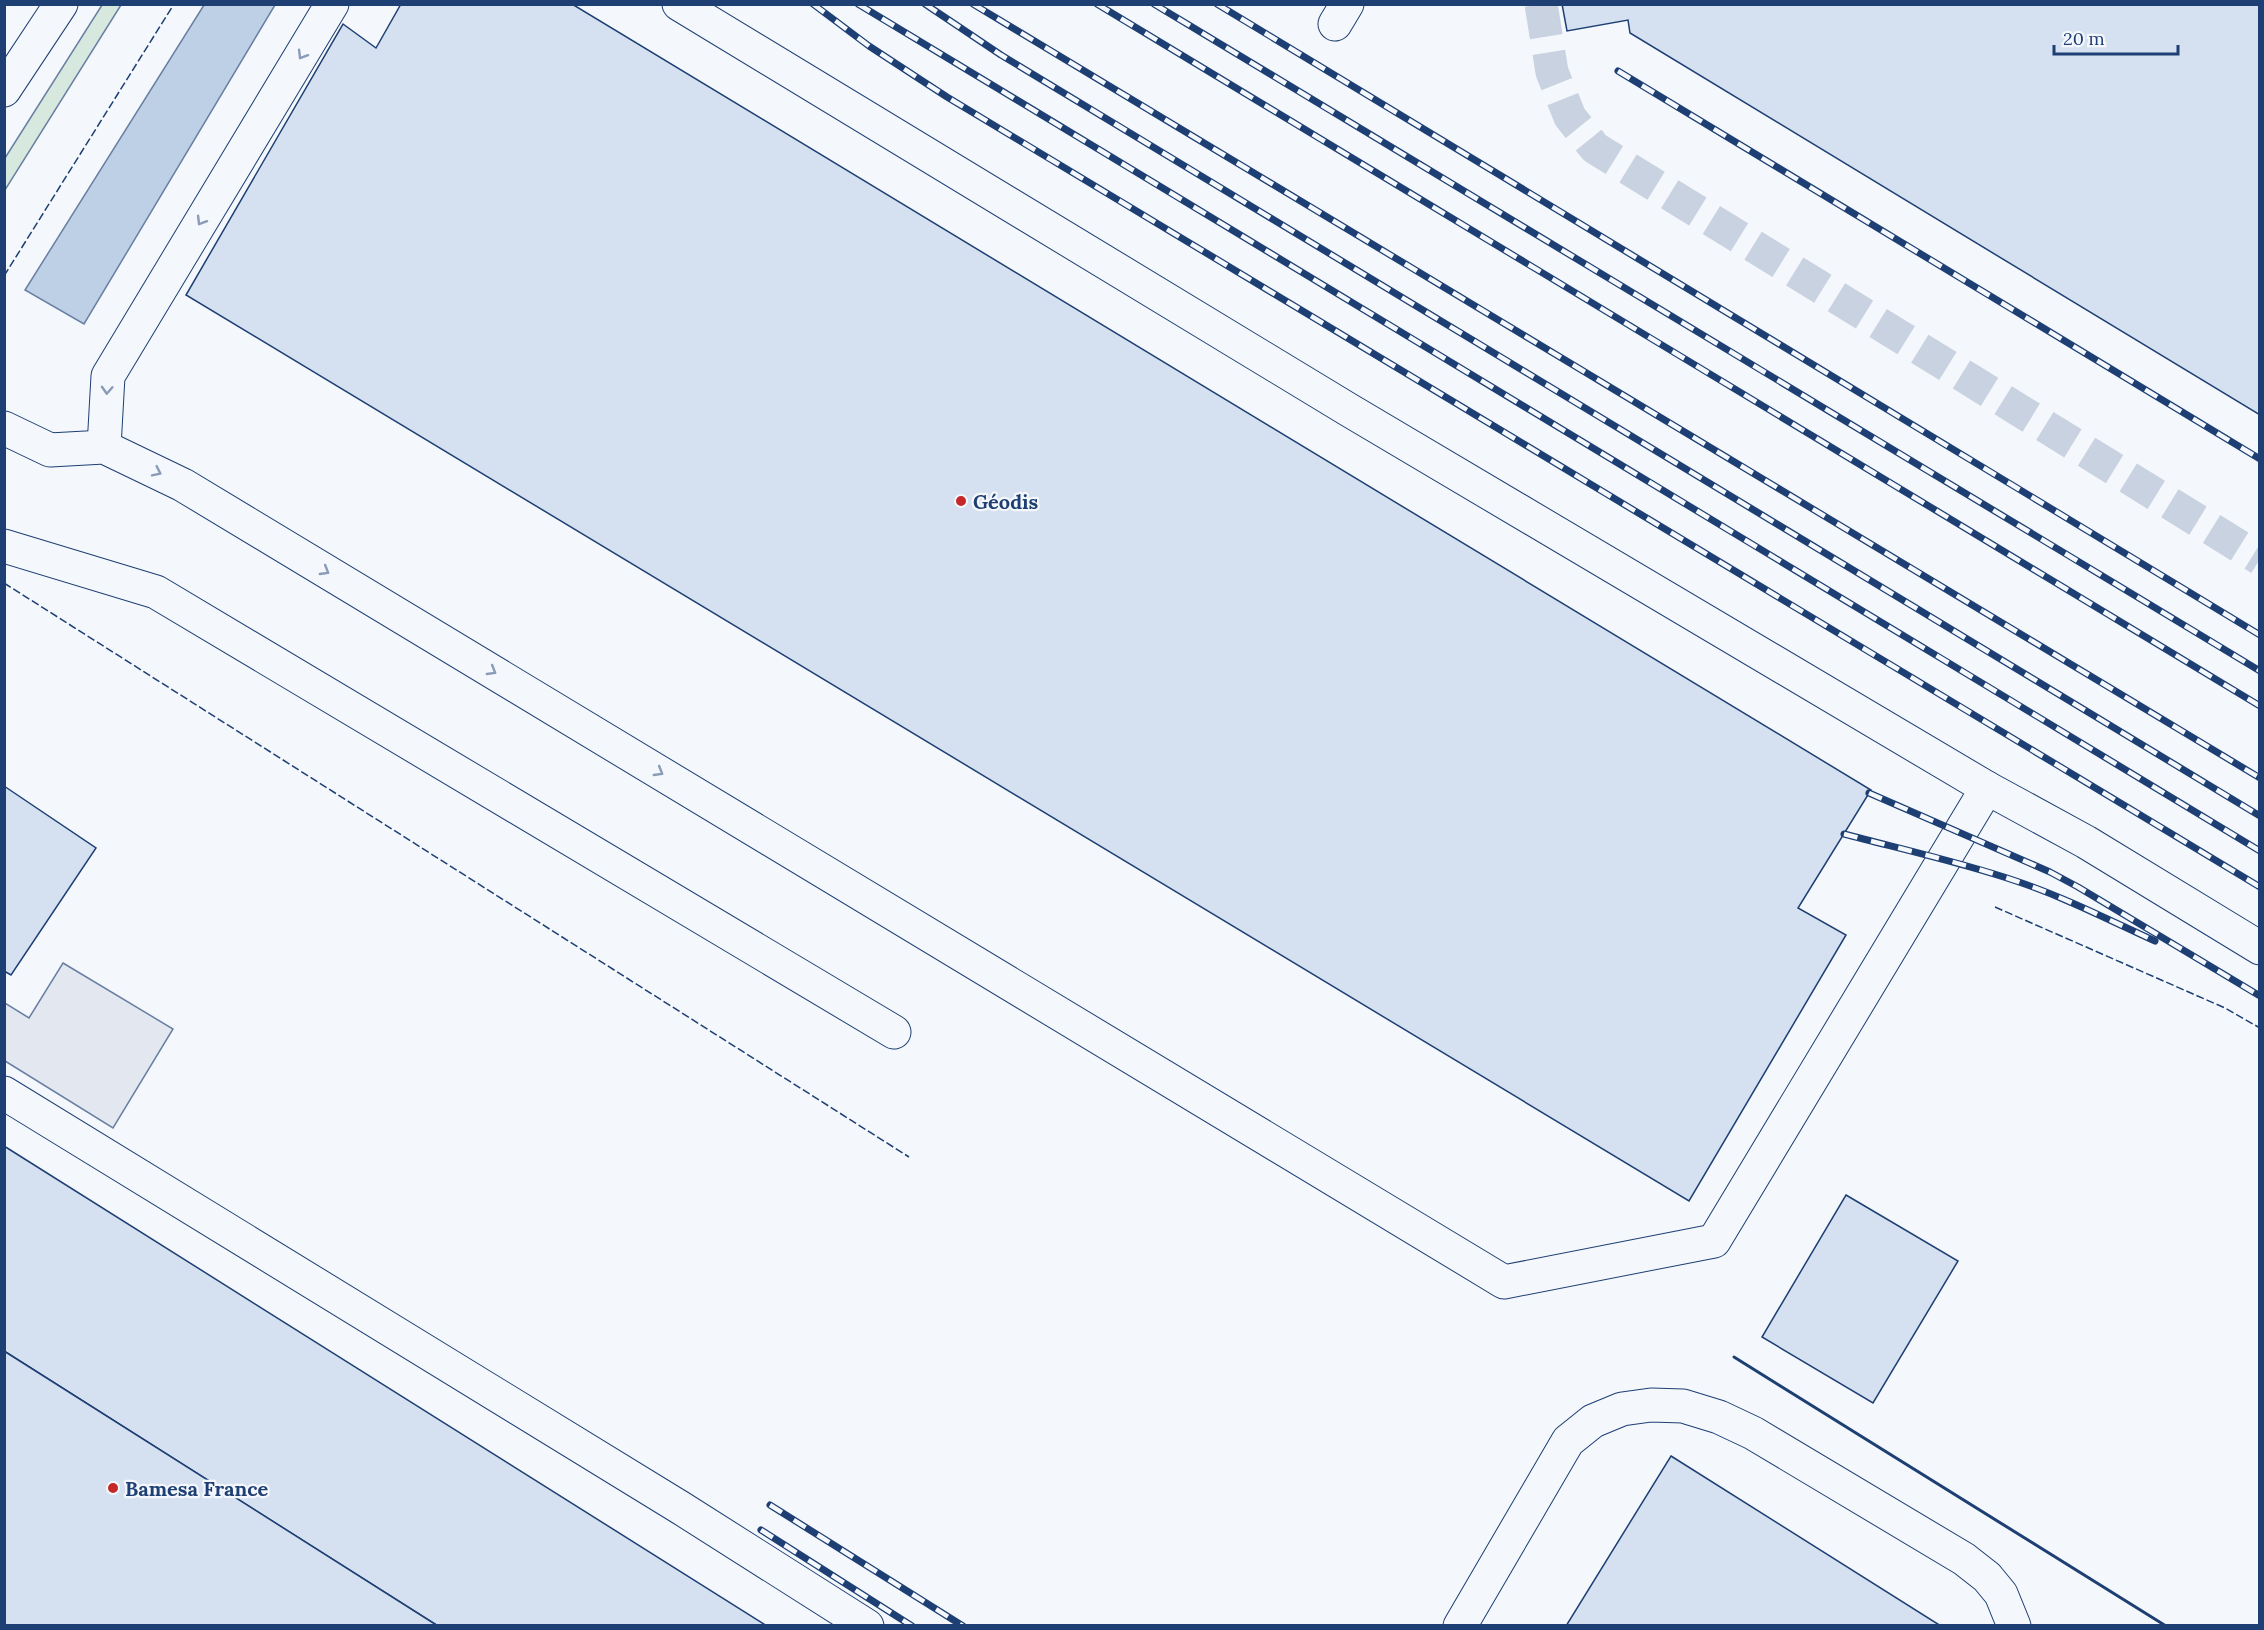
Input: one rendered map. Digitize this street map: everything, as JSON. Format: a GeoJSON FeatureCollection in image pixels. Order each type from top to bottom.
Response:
{"type":"FeatureCollection","features":[{"type":"Feature","properties":{"kind":"main road"},"geometry":{"type":"LineString","coordinates":[[4,90],[62,4]]}},
{"type":"Feature","properties":{"kind":"main road"},"geometry":{"type":"LineString","coordinates":[[104,447],[108,376],[332,4]]}},
{"type":"Feature","properties":{"kind":"main road"},"geometry":{"type":"LineString","coordinates":[[679,4],[1359,417],[1987,788],[2086,842],[2259,948]]}},
{"type":"Feature","properties":{"kind":"main road"},"geometry":{"type":"LineString","coordinates":[[4,428],[50,450],[104,447],[183,485],[1504,1282],[1714,1241],[1987,788]]}},
{"type":"Feature","properties":{"kind":"main road"},"geometry":{"type":"LineString","coordinates":[[4,546],[156,592],[894,1032]]}},
{"type":"Feature","properties":{"kind":"main road"},"geometry":{"type":"LineString","coordinates":[[4,1093],[681,1508],[867,1626]]}},
{"type":"Feature","properties":{"kind":"main road"},"geometry":{"type":"LineString","coordinates":[[1460,1626],[1568,1441],[1593,1421],[1622,1409],[1651,1405],[1683,1406],[1719,1417],[1754,1433],[1928,1537],[1964,1559],[1987,1577],[2001,1594],[2014,1626]]}},
{"type":"Feature","properties":{"kind":"shaded area"},"geometry":{"type":"Polygon","coordinates":[[[102,5],[121,5],[5,190],[5,158],[102,5]]]}},
{"type":"Feature","properties":{"kind":"shaded area"},"geometry":{"type":"Polygon","coordinates":[[[63,963],[173,1029],[113,1128],[5,1061],[5,1003],[29,1018],[63,963]]]}},
{"type":"Feature","properties":{"kind":"water"},"geometry":{"type":"Polygon","coordinates":[[[204,5],[275,5],[84,324],[25,290],[204,5]]]}},
{"type":"Feature","properties":{"kind":"building","name":"Géodis"},"geometry":{"type":"Polygon","coordinates":[[[401,4],[572,4],[1871,790],[1798,908],[1846,935],[1689,1201],[186,295],[343,24],[376,48],[401,4]]]}},
{"type":"Feature","properties":{"kind":"building"},"geometry":{"type":"Polygon","coordinates":[[[1562,4],[2260,4],[2260,415],[1630,33],[1628,20],[1567,31],[1562,4]]]}},
{"type":"Feature","properties":{"kind":"building"},"geometry":{"type":"Polygon","coordinates":[[[4,786],[96,848],[11,975],[4,971],[4,786]]]}},
{"type":"Feature","properties":{"kind":"building"},"geometry":{"type":"Polygon","coordinates":[[[4,1146],[767,1626],[438,1626],[4,1351],[4,1146]]]}},
{"type":"Feature","properties":{"kind":"building"},"geometry":{"type":"Polygon","coordinates":[[[1846,1195],[1958,1261],[1873,1403],[1762,1337],[1846,1195]]]}},
{"type":"Feature","properties":{"kind":"building","name":"Bamesa France"},"geometry":{"type":"Polygon","coordinates":[[[4,1351],[438,1626],[4,1626],[4,1351]]]}},
{"type":"Feature","properties":{"kind":"building"},"geometry":{"type":"Polygon","coordinates":[[[1671,1456],[1941,1626],[1566,1626],[1671,1456]]]}},
{"type":"Feature","properties":{"kind":"tunnel"},"geometry":{"type":"LineString","coordinates":[[1541,4],[1552,72],[1570,117],[1595,148],[2260,559]]}},
{"type":"Feature","properties":{"kind":"railway"},"geometry":{"type":"LineString","coordinates":[[813,4],[869,46],[947,97],[2260,887]]}},
{"type":"Feature","properties":{"kind":"railway"},"geometry":{"type":"LineString","coordinates":[[858,4],[2260,851]]}},
{"type":"Feature","properties":{"kind":"railway"},"geometry":{"type":"LineString","coordinates":[[925,4],[1001,55],[2260,816]]}},
{"type":"Feature","properties":{"kind":"railway"},"geometry":{"type":"LineString","coordinates":[[973,4],[2260,778]]}},
{"type":"Feature","properties":{"kind":"railway"},"geometry":{"type":"LineString","coordinates":[[1097,4],[2260,706]]}},
{"type":"Feature","properties":{"kind":"railway"},"geometry":{"type":"LineString","coordinates":[[1154,4],[2260,671]]}},
{"type":"Feature","properties":{"kind":"railway"},"geometry":{"type":"LineString","coordinates":[[1217,4],[2260,635]]}},
{"type":"Feature","properties":{"kind":"railway"},"geometry":{"type":"LineString","coordinates":[[1618,71],[2260,459]]}},
{"type":"Feature","properties":{"kind":"railway"},"geometry":{"type":"LineString","coordinates":[[1869,793],[2050,872],[2260,996]]}},
{"type":"Feature","properties":{"kind":"railway"},"geometry":{"type":"LineString","coordinates":[[1844,834],[1952,862],[2034,887],[2155,941]]}},
{"type":"Feature","properties":{"kind":"railway"},"geometry":{"type":"LineString","coordinates":[[770,1505],[963,1626]]}},
{"type":"Feature","properties":{"kind":"railway"},"geometry":{"type":"LineString","coordinates":[[761,1530],[912,1626]]}},
{"type":"Feature","properties":{"kind":"fence"},"geometry":{"type":"LineString","coordinates":[[4,276],[174,4]]}},
{"type":"Feature","properties":{"kind":"fence"},"geometry":{"type":"LineString","coordinates":[[4,583],[909,1157]]}},
{"type":"Feature","properties":{"kind":"fence"},"geometry":{"type":"LineString","coordinates":[[1995,907],[2225,1008],[2260,1028]]}},
{"type":"Feature","properties":{"kind":"wall"},"geometry":{"type":"LineString","coordinates":[[1734,1357],[2166,1626]]}},
{"type":"Feature","properties":{"kind":"place","name":"Géodis"},"geometry":{"type":"Point","coordinates":[961,501]}},
{"type":"Feature","properties":{"kind":"place","name":"Bamesa France"},"geometry":{"type":"Point","coordinates":[113,1488]}}]}
